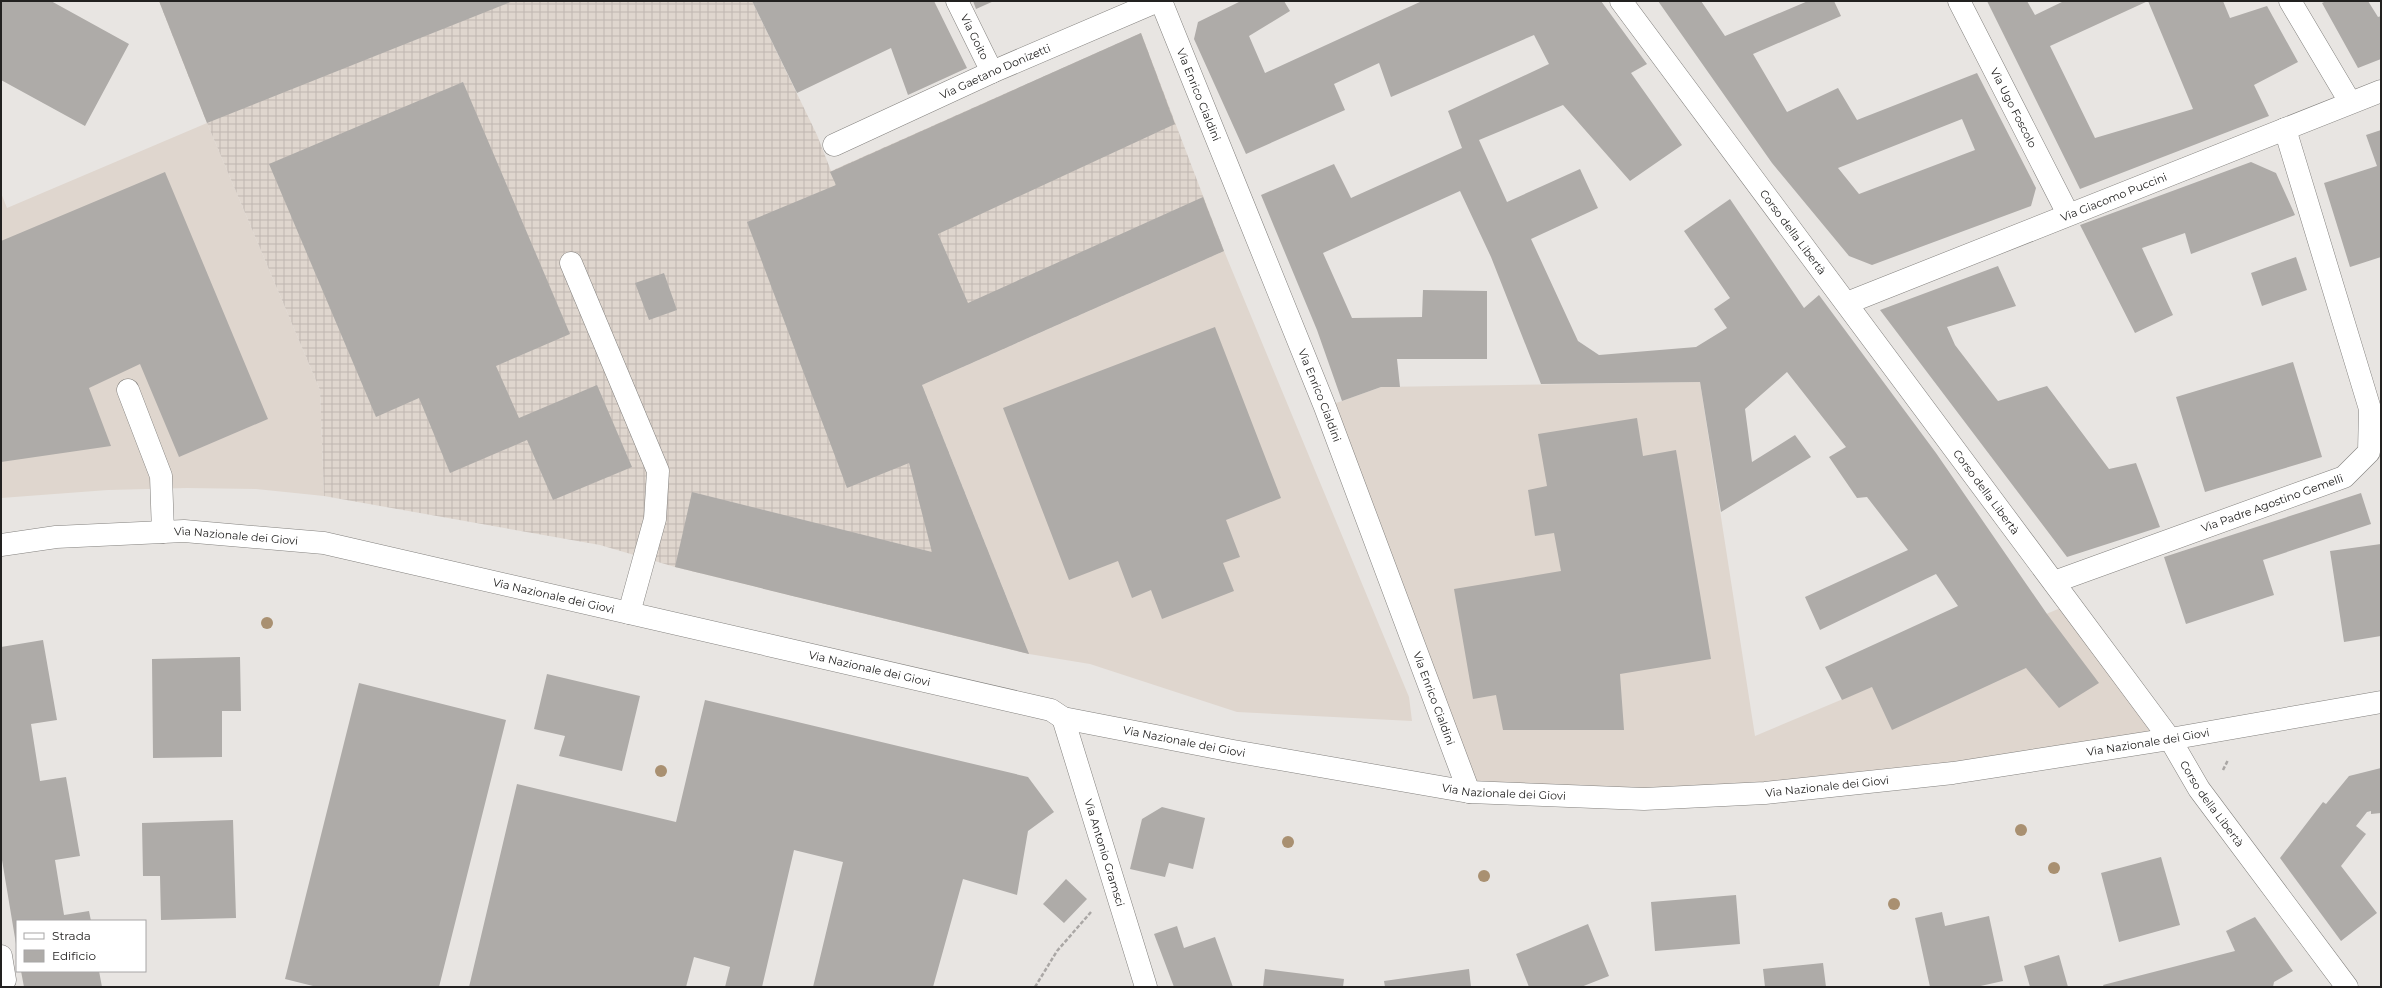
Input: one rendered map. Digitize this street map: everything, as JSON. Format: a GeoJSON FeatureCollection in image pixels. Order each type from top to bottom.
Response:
{"type":"FeatureCollection","features":[{"type":"Feature","properties":{"kind":"street","name":"Via Goito"},"geometry":{"type":"LineString","coordinates":[[957,1],[992,72]]}},
{"type":"Feature","properties":{"kind":"street","name":"Via Gaetano Donizetti"},"geometry":{"type":"LineString","coordinates":[[834,145],[992,72],[1159,1]]}},
{"type":"Feature","properties":{"kind":"street","name":"Via Enrico Cialdini"},"geometry":{"type":"LineString","coordinates":[[1159,1],[1325,407],[1470,792]]}},
{"type":"Feature","properties":{"kind":"street","name":"Corso della Libertà"},"geometry":{"type":"LineString","coordinates":[[1621,1],[2170,739],[2200,790],[2347,987]]}},
{"type":"Feature","properties":{"kind":"street","name":"Via Ugo Foscolo"},"geometry":{"type":"LineString","coordinates":[[1959,1],[2068,214]]}},
{"type":"Feature","properties":{"kind":"street"},"geometry":{"type":"LineString","coordinates":[[2290,1],[2350,102]]}},
{"type":"Feature","properties":{"kind":"street","name":"Via Giacomo Puccini"},"geometry":{"type":"LineString","coordinates":[[1847,303],[2350,102],[2381,91]]}},
{"type":"Feature","properties":{"kind":"street","name":"Via Padre Agostino Gemelli"},"geometry":{"type":"LineString","coordinates":[[2054,582],[2344,477],[2369,452],[2370,409],[2285,129]]}},
{"type":"Feature","properties":{"kind":"street"},"geometry":{"type":"LineString","coordinates":[[571,263],[658,471],[655,519],[629,613]]}},
{"type":"Feature","properties":{"kind":"street"},"geometry":{"type":"LineString","coordinates":[[128,390],[161,476],[163,532]]}},
{"type":"Feature","properties":{"kind":"street","name":"Via Nazionale dei Giovi"},"geometry":{"type":"LineString","coordinates":[[1,545],[56,537],[163,532],[245,535],[324,543],[1051,710],[1063,718],[1234,751],[1470,792],[1644,799],[1765,793],[1953,773],[2170,739],[2381,702]]}},
{"type":"Feature","properties":{"kind":"street","name":"Via Antonio Gramsci"},"geometry":{"type":"LineString","coordinates":[[1063,718],[1146,987]]}},
{"type":"Feature","properties":{"kind":"street"},"geometry":{"type":"LineString","coordinates":[[1,956],[5,980]]}},
{"type":"Feature","properties":{"kind":"path"},"geometry":{"type":"LineString","coordinates":[[1035,987],[1057,951],[1073,931],[1092,911],[1118,894]]}},
{"type":"Feature","properties":{"kind":"shaded area"},"geometry":{"type":"Polygon","coordinates":[[[159,1],[752,1],[817,135],[831,171],[1141,33],[1224,251],[922,385],[1029,654],[675,567],[600,545],[324,496],[320,390],[207,123],[159,1]]]}},
{"type":"Feature","properties":{"kind":"shaded area"},"geometry":{"type":"Polygon","coordinates":[[[207,123],[320,390],[324,496],[256,489],[187,488],[108,490],[1,498],[1,193],[7,208],[207,123]]]}},
{"type":"Feature","properties":{"kind":"shaded area"},"geometry":{"type":"Polygon","coordinates":[[[1224,251],[1409,697],[1412,721],[1237,712],[1090,664],[1029,654],[922,385],[1224,251]]]}},
{"type":"Feature","properties":{"kind":"shaded area"},"geometry":{"type":"Polygon","coordinates":[[[1700,382],[1755,736],[2070,604],[2170,739],[1765,793],[1469,792],[1325,407],[1381,387],[1700,382]]]}},
{"type":"Feature","properties":{"kind":"building"},"geometry":{"type":"Polygon","coordinates":[[[1,1],[51,1],[129,44],[85,126],[1,80],[1,1]]]}},
{"type":"Feature","properties":{"kind":"building"},"geometry":{"type":"Polygon","coordinates":[[[159,1],[513,1],[207,123],[159,1]]]}},
{"type":"Feature","properties":{"kind":"building"},"geometry":{"type":"Polygon","coordinates":[[[752,1],[934,1],[967,68],[908,95],[891,48],[797,93],[752,1]]]}},
{"type":"Feature","properties":{"kind":"building"},"geometry":{"type":"Polygon","coordinates":[[[973,1],[994,1],[976,9],[973,1]]]}},
{"type":"Feature","properties":{"kind":"building"},"geometry":{"type":"Polygon","coordinates":[[[1241,1],[1284,1],[1290,11],[1249,36],[1265,73],[1422,1],[1601,1],[1647,64],[1631,73],[1682,145],[1630,181],[1563,105],[1479,140],[1507,202],[1580,169],[1598,208],[1531,239],[1578,341],[1599,355],[1696,347],[1727,328],[1714,309],[1730,298],[1684,231],[1730,199],[1804,308],[1819,295],[1936,453],[2047,614],[2099,683],[2059,708],[2026,668],[1892,730],[1872,687],[1842,700],[1825,667],[1958,606],[1936,574],[1820,630],[1805,597],[1908,550],[1867,497],[1857,498],[1829,457],[1846,447],[1787,372],[1745,409],[1752,462],[1795,435],[1811,457],[1721,512],[1700,382],[1541,384],[1491,257],[1460,191],[1323,253],[1352,318],[1422,317],[1423,290],[1487,291],[1487,359],[1397,359],[1400,387],[1381,387],[1342,401],[1317,330],[1261,195],[1334,164],[1351,198],[1462,148],[1448,111],[1549,64],[1534,35],[1391,97],[1379,63],[1334,84],[1345,110],[1246,154],[1194,39],[1198,22],[1241,1]]]}},
{"type":"Feature","properties":{"kind":"building"},"geometry":{"type":"Polygon","coordinates":[[[1658,1],[1701,1],[1725,36],[1808,1],[1834,1],[1841,16],[1753,54],[1787,112],[1838,88],[1857,120],[1977,73],[2036,188],[2031,206],[1872,265],[1849,256],[1772,163],[1658,1]],[[1962,119],[1838,168],[1859,194],[1975,150],[1962,119]]]}},
{"type":"Feature","properties":{"kind":"building"},"geometry":{"type":"Polygon","coordinates":[[[1987,1],[2027,1],[2035,15],[2064,1],[2148,1],[2223,1],[2230,18],[2267,6],[2298,62],[2254,85],[2269,116],[2080,189],[1987,1]],[[2148,1],[2050,46],[2095,138],[2193,109],[2148,1]]]}},
{"type":"Feature","properties":{"kind":"building"},"geometry":{"type":"Polygon","coordinates":[[[2326,1],[2368,1],[2378,17],[2381,16],[2381,59],[2358,68],[2322,3],[2326,1]]]}},
{"type":"Feature","properties":{"kind":"building"},"geometry":{"type":"Polygon","coordinates":[[[1141,33],[1175,124],[938,234],[968,303],[1203,197],[1224,251],[922,385],[1029,654],[675,567],[692,492],[932,552],[909,463],[847,488],[747,222],[836,185],[830,172],[1141,33]]]}},
{"type":"Feature","properties":{"kind":"building"},"geometry":{"type":"Polygon","coordinates":[[[463,82],[570,334],[496,366],[519,418],[597,385],[632,467],[553,500],[527,440],[450,473],[419,398],[376,417],[269,164],[463,82]]]}},
{"type":"Feature","properties":{"kind":"building"},"geometry":{"type":"Polygon","coordinates":[[[2381,130],[2381,257],[2350,267],[2324,183],[2377,166],[2366,135],[2381,130]]]}},
{"type":"Feature","properties":{"kind":"building"},"geometry":{"type":"Polygon","coordinates":[[[2251,162],[2276,173],[2295,215],[2191,254],[2185,233],[2142,248],[2173,315],[2135,333],[2080,225],[2251,162]]]}},
{"type":"Feature","properties":{"kind":"building"},"geometry":{"type":"Polygon","coordinates":[[[165,172],[268,419],[179,457],[140,364],[89,388],[111,446],[1,462],[1,241],[165,172]]]}},
{"type":"Feature","properties":{"kind":"building"},"geometry":{"type":"Polygon","coordinates":[[[2296,257],[2307,290],[2262,306],[2251,273],[2296,257]]]}},
{"type":"Feature","properties":{"kind":"building"},"geometry":{"type":"Polygon","coordinates":[[[1998,266],[2016,306],[1947,327],[1955,345],[1998,401],[2047,386],[2109,469],[2136,463],[2160,527],[2067,557],[1880,310],[1998,266]]]}},
{"type":"Feature","properties":{"kind":"building"},"geometry":{"type":"Polygon","coordinates":[[[664,273],[677,310],[649,320],[635,283],[664,273]]]}},
{"type":"Feature","properties":{"kind":"building"},"geometry":{"type":"Polygon","coordinates":[[[1215,327],[1281,498],[1226,520],[1240,557],[1223,563],[1234,591],[1162,619],[1151,590],[1132,598],[1118,561],[1069,580],[1003,408],[1215,327]]]}},
{"type":"Feature","properties":{"kind":"building"},"geometry":{"type":"Polygon","coordinates":[[[2293,362],[2322,457],[2205,492],[2176,397],[2293,362]]]}},
{"type":"Feature","properties":{"kind":"building"},"geometry":{"type":"Polygon","coordinates":[[[1637,418],[1643,456],[1676,450],[1711,659],[1620,674],[1624,730],[1503,730],[1496,695],[1473,699],[1454,589],[1561,571],[1554,533],[1535,536],[1528,490],[1547,486],[1538,434],[1637,418]]]}},
{"type":"Feature","properties":{"kind":"building"},"geometry":{"type":"Polygon","coordinates":[[[2361,493],[2371,524],[2263,560],[2274,595],[2186,624],[2164,557],[2361,493]]]}},
{"type":"Feature","properties":{"kind":"building"},"geometry":{"type":"Polygon","coordinates":[[[2381,544],[2381,636],[2344,642],[2330,551],[2381,544]]]}},
{"type":"Feature","properties":{"kind":"building"},"geometry":{"type":"Polygon","coordinates":[[[43,640],[57,720],[31,724],[40,781],[66,777],[80,856],[55,860],[64,915],[89,911],[91,920],[16,920],[16,944],[1,854],[1,647],[43,640]]]}},
{"type":"Feature","properties":{"kind":"building"},"geometry":{"type":"Polygon","coordinates":[[[240,657],[241,711],[222,711],[222,757],[153,758],[152,659],[240,657]]]}},
{"type":"Feature","properties":{"kind":"building"},"geometry":{"type":"Polygon","coordinates":[[[547,674],[640,696],[622,771],[559,756],[565,736],[534,729],[547,674]]]}},
{"type":"Feature","properties":{"kind":"building"},"geometry":{"type":"Polygon","coordinates":[[[359,683],[506,720],[439,987],[317,987],[285,979],[359,683]]]}},
{"type":"Feature","properties":{"kind":"building"},"geometry":{"type":"Polygon","coordinates":[[[705,700],[1028,777],[1054,812],[1028,831],[1017,895],[963,879],[933,987],[813,987],[843,862],[794,850],[762,987],[725,987],[730,967],[694,957],[686,987],[469,987],[517,784],[676,822],[705,700]]]}},
{"type":"Feature","properties":{"kind":"building"},"geometry":{"type":"Polygon","coordinates":[[[2381,768],[2381,813],[2371,814],[2371,811],[2367,812],[2356,826],[2366,834],[2341,866],[2377,913],[2341,941],[2280,858],[2323,802],[2326,804],[2349,776],[2381,768]]]}},
{"type":"Feature","properties":{"kind":"building"},"geometry":{"type":"Polygon","coordinates":[[[1162,807],[1205,818],[1193,869],[1169,863],[1165,877],[1130,869],[1142,819],[1162,807]]]}},
{"type":"Feature","properties":{"kind":"building"},"geometry":{"type":"Polygon","coordinates":[[[233,820],[236,918],[161,920],[160,876],[143,876],[142,823],[233,820]]]}},
{"type":"Feature","properties":{"kind":"building"},"geometry":{"type":"Polygon","coordinates":[[[2161,857],[2180,925],[2119,942],[2101,873],[2161,857]]]}},
{"type":"Feature","properties":{"kind":"building"},"geometry":{"type":"Polygon","coordinates":[[[1066,879],[1087,899],[1064,923],[1043,904],[1066,879]]]}},
{"type":"Feature","properties":{"kind":"building"},"geometry":{"type":"Polygon","coordinates":[[[1736,895],[1740,944],[1655,951],[1651,902],[1736,895]]]}},
{"type":"Feature","properties":{"kind":"building"},"geometry":{"type":"Polygon","coordinates":[[[1942,912],[1945,926],[1989,916],[2003,981],[1976,987],[1930,987],[1915,918],[1942,912]]]}},
{"type":"Feature","properties":{"kind":"building"},"geometry":{"type":"Polygon","coordinates":[[[2255,917],[2293,971],[2274,982],[2273,987],[2104,987],[2103,985],[2235,951],[2226,931],[2255,917]]]}},
{"type":"Feature","properties":{"kind":"building"},"geometry":{"type":"Polygon","coordinates":[[[1588,924],[1609,976],[1581,987],[1529,987],[1516,954],[1588,924]]]}},
{"type":"Feature","properties":{"kind":"building"},"geometry":{"type":"Polygon","coordinates":[[[1177,926],[1184,948],[1215,937],[1233,987],[1174,987],[1154,934],[1177,926]]]}},
{"type":"Feature","properties":{"kind":"building"},"geometry":{"type":"Polygon","coordinates":[[[2059,955],[2068,987],[2030,987],[2024,966],[2059,955]]]}},
{"type":"Feature","properties":{"kind":"building"},"geometry":{"type":"Polygon","coordinates":[[[1823,963],[1826,987],[1765,987],[1763,969],[1823,963]]]}},
{"type":"Feature","properties":{"kind":"building"},"geometry":{"type":"Polygon","coordinates":[[[1265,969],[1344,979],[1343,987],[1263,987],[1265,969]]]}},
{"type":"Feature","properties":{"kind":"building"},"geometry":{"type":"Polygon","coordinates":[[[1469,969],[1471,987],[1385,987],[1384,981],[1469,969]]]}},
{"type":"Feature","properties":{"kind":"building"},"geometry":{"type":"Polygon","coordinates":[[[21,972],[99,972],[102,987],[24,987],[21,972]]]}}]}
